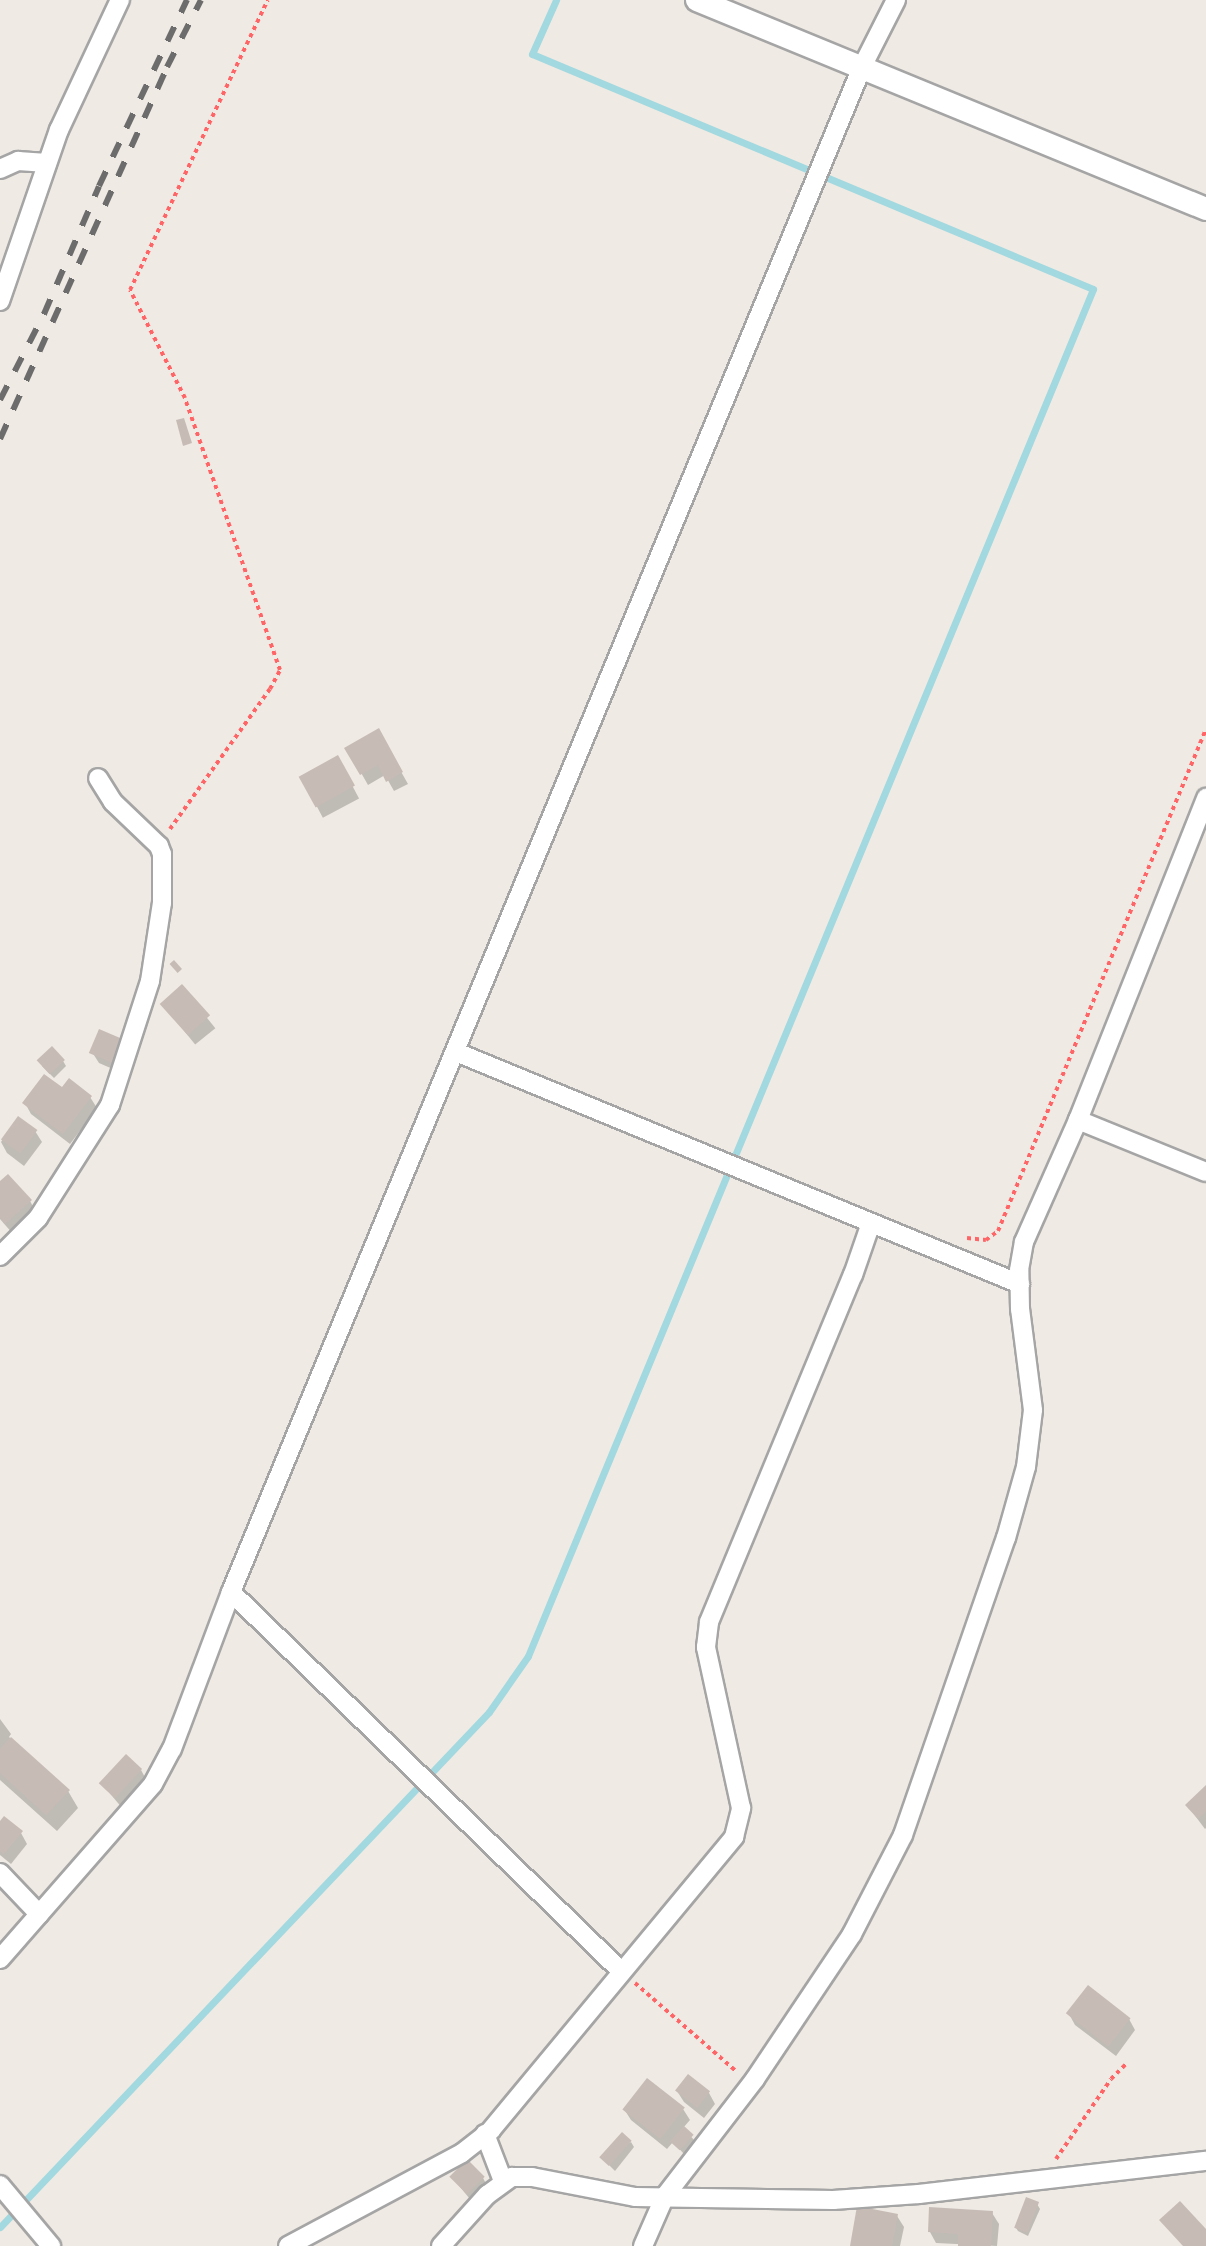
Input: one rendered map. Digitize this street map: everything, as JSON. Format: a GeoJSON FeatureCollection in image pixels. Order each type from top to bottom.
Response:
{"type":"FeatureCollection","features":[{"type":"Feature","properties":{"kind":"street"},"geometry":{"type":"LineString","coordinates":[[0,301],[47,163],[120,0]]}},
{"type":"Feature","properties":{"kind":"street"},"geometry":{"type":"LineString","coordinates":[[697,0],[1206,209]]}},
{"type":"Feature","properties":{"kind":"street"},"geometry":{"type":"LineString","coordinates":[[0,1959],[153,1784],[172,1749],[231,1592],[862,67],[896,0]]}},
{"type":"Feature","properties":{"kind":"street"},"geometry":{"type":"LineString","coordinates":[[0,169],[18,161],[47,163]]}},
{"type":"Feature","properties":{"kind":"street"},"geometry":{"type":"LineString","coordinates":[[0,1256],[38,1218],[110,1105],[121,1079],[150,981],[159,932],[163,870],[159,846],[113,802],[98,778]]}},
{"type":"Feature","properties":{"kind":"street"},"geometry":{"type":"LineString","coordinates":[[643,2246],[664,2198],[751,2084],[852,1934],[881,1884],[916,1801],[1006,1538],[1026,1467],[1033,1410],[1020,1284],[1022,1256],[1032,1219],[1078,1120],[1206,798]]}},
{"type":"Feature","properties":{"kind":"street"},"geometry":{"type":"LineString","coordinates":[[456,1052],[1020,1284]]}},
{"type":"Feature","properties":{"kind":"street"},"geometry":{"type":"LineString","coordinates":[[1078,1120],[1206,1172]]}},
{"type":"Feature","properties":{"kind":"street"},"geometry":{"type":"LineString","coordinates":[[288,2246],[443,2164],[485,2134],[738,1831],[741,1808],[706,1647],[709,1622],[853,1275],[871,1223]]}},
{"type":"Feature","properties":{"kind":"street"},"geometry":{"type":"LineString","coordinates":[[231,1592],[621,1971]]}},
{"type":"Feature","properties":{"kind":"street"},"geometry":{"type":"LineString","coordinates":[[0,1873],[39,1914]]}},
{"type":"Feature","properties":{"kind":"street"},"geometry":{"type":"LineString","coordinates":[[485,2134],[503,2181]]}},
{"type":"Feature","properties":{"kind":"street"},"geometry":{"type":"LineString","coordinates":[[441,2246],[503,2181],[512,2177],[532,2177],[605,2194],[664,2198],[709,2196],[833,2200],[1048,2180],[1206,2161]]}},
{"type":"Feature","properties":{"kind":"street"},"geometry":{"type":"LineString","coordinates":[[3,2194],[51,2246]]}},
{"type":"Feature","properties":{"kind":"path"},"geometry":{"type":"LineString","coordinates":[[159,846],[280,670],[185,398],[130,290],[268,0]]}},
{"type":"Feature","properties":{"kind":"path"},"geometry":{"type":"LineString","coordinates":[[954,1233],[981,1240],[998,1231],[1206,729]]}},
{"type":"Feature","properties":{"kind":"path"},"geometry":{"type":"LineString","coordinates":[[621,1971],[751,2084]]}},
{"type":"Feature","properties":{"kind":"path"},"geometry":{"type":"LineString","coordinates":[[1048,2180],[1050,2169],[1111,2079],[1126,2064]]}},
{"type":"Feature","properties":{"kind":"building"},"geometry":{"type":"Polygon","coordinates":[[[184,418],[192,443],[183,446],[176,420],[184,418]]]}},
{"type":"Feature","properties":{"kind":"building"},"geometry":{"type":"Polygon","coordinates":[[[379,728],[403,772],[386,782],[378,765],[360,775],[344,748],[379,728]]]}},
{"type":"Feature","properties":{"kind":"building"},"geometry":{"type":"Polygon","coordinates":[[[338,755],[355,786],[316,807],[299,777],[338,755]]]}},
{"type":"Feature","properties":{"kind":"building"},"geometry":{"type":"Polygon","coordinates":[[[174,960],[182,969],[178,973],[170,964],[174,960]]]}},
{"type":"Feature","properties":{"kind":"building"},"geometry":{"type":"Polygon","coordinates":[[[182,984],[210,1015],[188,1035],[160,1004],[182,984]]]}},
{"type":"Feature","properties":{"kind":"building"},"geometry":{"type":"Polygon","coordinates":[[[99,1029],[125,1040],[115,1064],[89,1053],[99,1029]]]}},
{"type":"Feature","properties":{"kind":"building"},"geometry":{"type":"Polygon","coordinates":[[[52,1046],[65,1060],[50,1074],[37,1060],[52,1046]]]}},
{"type":"Feature","properties":{"kind":"building"},"geometry":{"type":"Polygon","coordinates":[[[44,1074],[62,1087],[69,1078],[92,1096],[63,1134],[22,1103],[44,1074]]]}},
{"type":"Feature","properties":{"kind":"building"},"geometry":{"type":"Polygon","coordinates":[[[18,1116],[37,1130],[20,1154],[1,1139],[18,1116]]]}},
{"type":"Feature","properties":{"kind":"building"},"geometry":{"type":"Polygon","coordinates":[[[8,1174],[32,1200],[5,1224],[0,1218],[0,1181],[8,1174]]]}},
{"type":"Feature","properties":{"kind":"building"},"geometry":{"type":"Polygon","coordinates":[[[11,1737],[70,1790],[46,1815],[0,1773],[0,1749],[11,1737]]]}},
{"type":"Feature","properties":{"kind":"building"},"geometry":{"type":"Polygon","coordinates":[[[126,1754],[142,1769],[115,1798],[99,1783],[126,1754]]]}},
{"type":"Feature","properties":{"kind":"building"},"geometry":{"type":"Polygon","coordinates":[[[1206,1785],[1206,1811],[1198,1819],[1185,1805],[1206,1785]]]}},
{"type":"Feature","properties":{"kind":"building"},"geometry":{"type":"Polygon","coordinates":[[[4,1816],[23,1831],[4,1854],[0,1851],[0,1821],[4,1816]]]}},
{"type":"Feature","properties":{"kind":"building"},"geometry":{"type":"Polygon","coordinates":[[[1088,1985],[1131,2018],[1108,2047],[1066,2013],[1088,1985]]]}},
{"type":"Feature","properties":{"kind":"building"},"geometry":{"type":"Polygon","coordinates":[[[688,2074],[710,2091],[697,2108],[675,2091],[688,2074]]]}},
{"type":"Feature","properties":{"kind":"building"},"geometry":{"type":"Polygon","coordinates":[[[647,2078],[685,2108],[660,2139],[622,2110],[647,2078]]]}},
{"type":"Feature","properties":{"kind":"building"},"geometry":{"type":"Polygon","coordinates":[[[684,2126],[694,2135],[680,2150],[670,2142],[684,2126]]]}},
{"type":"Feature","properties":{"kind":"building"},"geometry":{"type":"Polygon","coordinates":[[[622,2132],[632,2141],[609,2166],[599,2157],[622,2132]]]}},
{"type":"Feature","properties":{"kind":"building"},"geometry":{"type":"Polygon","coordinates":[[[467,2159],[485,2177],[467,2194],[449,2177],[467,2159]]]}},
{"type":"Feature","properties":{"kind":"building"},"geometry":{"type":"Polygon","coordinates":[[[1026,2197],[1039,2202],[1027,2233],[1014,2228],[1026,2197]]]}},
{"type":"Feature","properties":{"kind":"building"},"geometry":{"type":"Polygon","coordinates":[[[1180,2201],[1206,2229],[1206,2246],[1183,2246],[1159,2220],[1180,2201]]]}},
{"type":"Feature","properties":{"kind":"building"},"geometry":{"type":"Polygon","coordinates":[[[857,2206],[898,2214],[892,2246],[850,2246],[857,2206]]]}},
{"type":"Feature","properties":{"kind":"building"},"geometry":{"type":"Polygon","coordinates":[[[929,2207],[993,2211],[991,2246],[958,2246],[958,2234],[928,2232],[929,2207]]]}},
{"type":"Feature","properties":{"kind":"waterway"},"geometry":{"type":"LineString","coordinates":[[0,2227],[489,1712],[528,1656],[1093,289],[532,54],[556,0]]}},
{"type":"Feature","properties":{"kind":"railway"},"geometry":{"type":"LineString","coordinates":[[0,400],[44,314],[99,186],[187,0]]}},
{"type":"Feature","properties":{"kind":"railway"},"geometry":{"type":"LineString","coordinates":[[0,439],[167,67],[201,0]]}}]}
